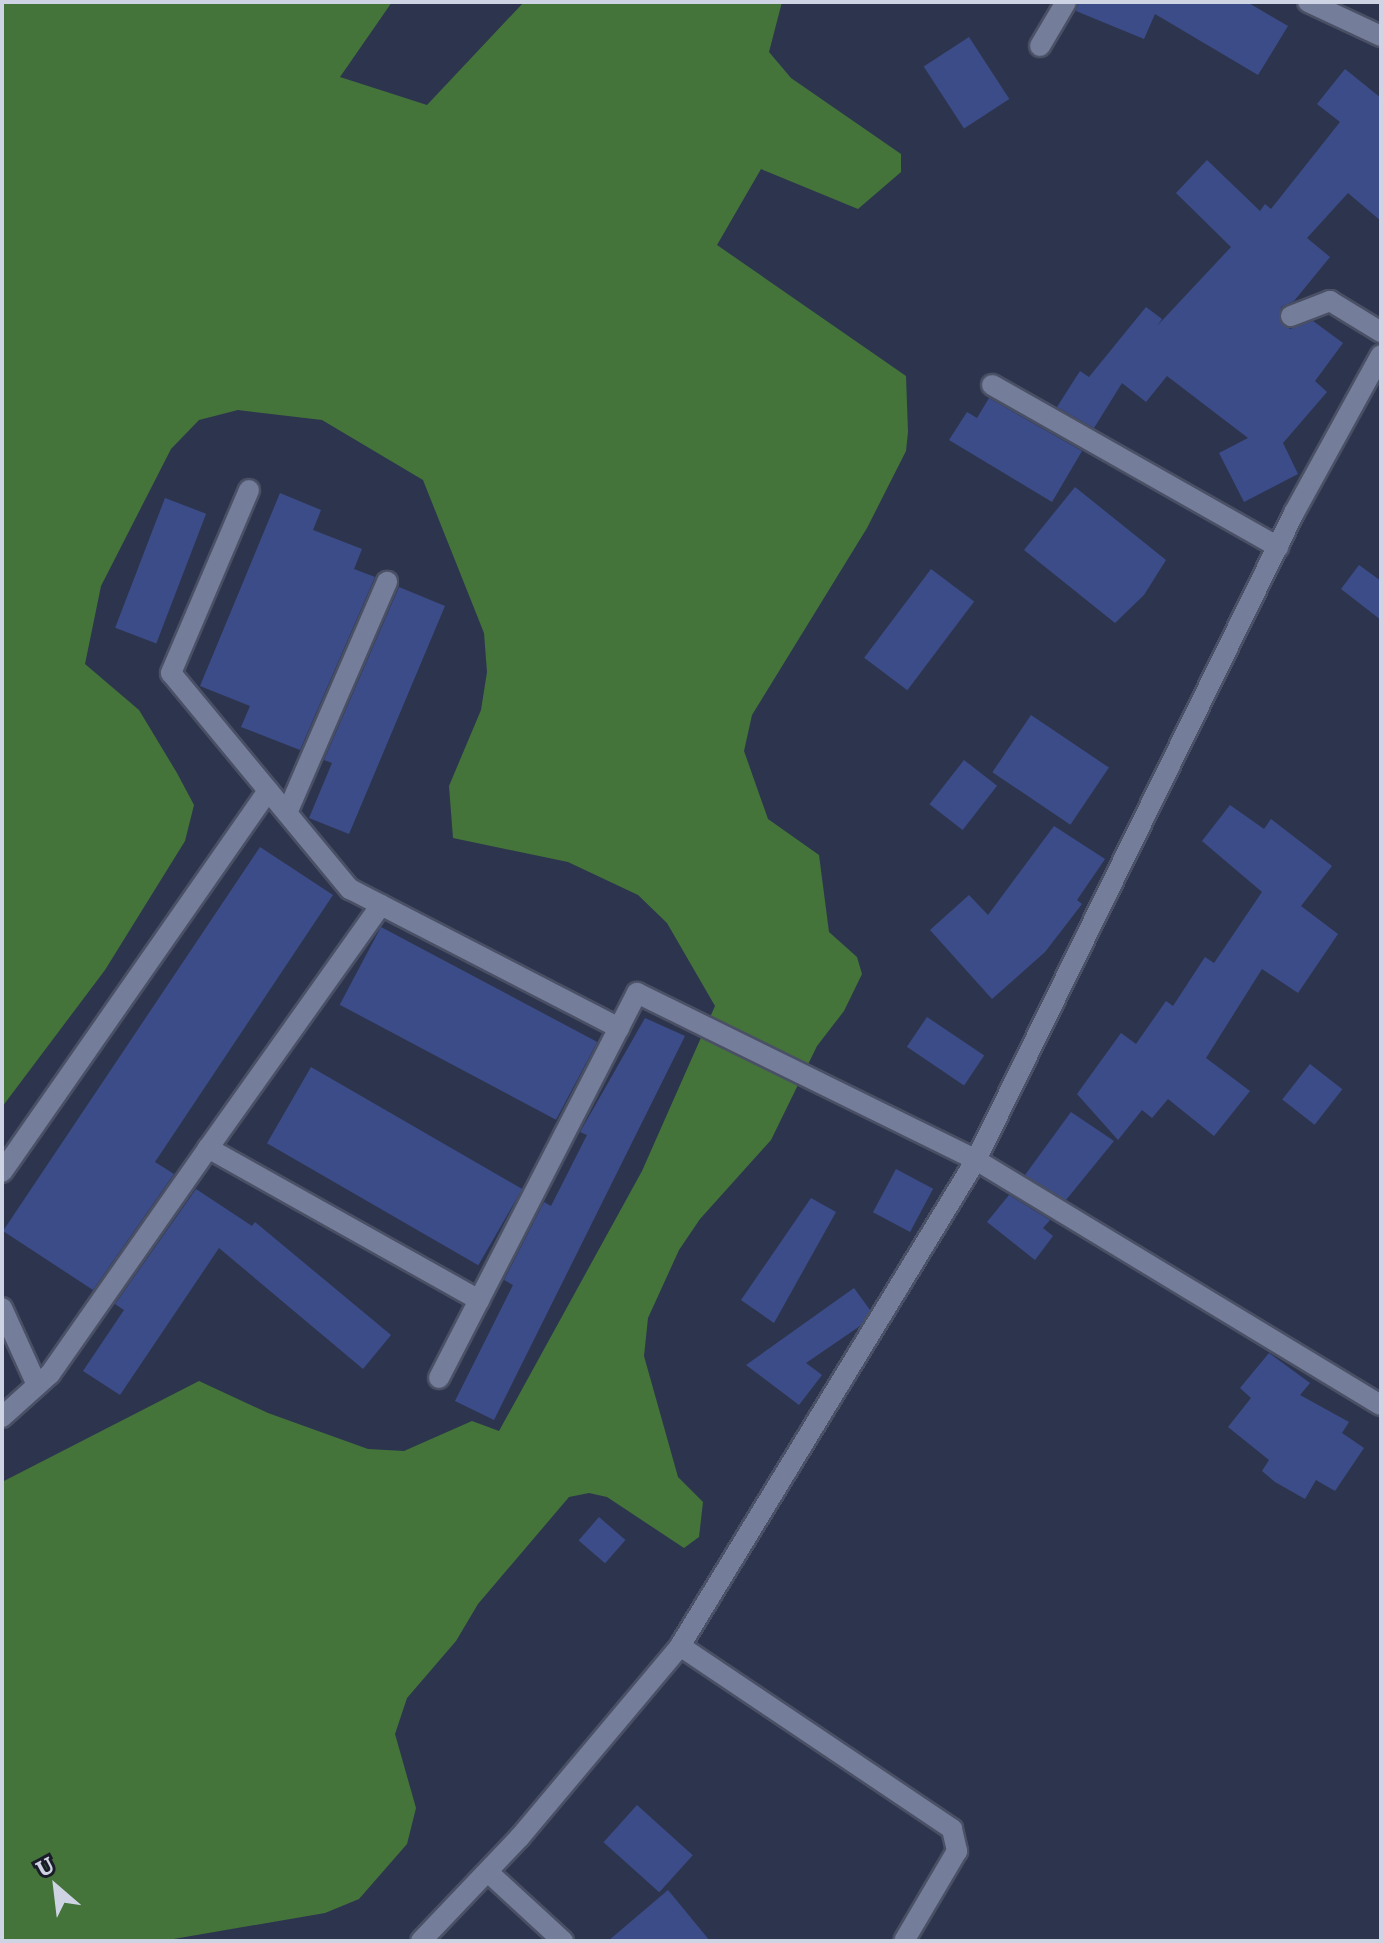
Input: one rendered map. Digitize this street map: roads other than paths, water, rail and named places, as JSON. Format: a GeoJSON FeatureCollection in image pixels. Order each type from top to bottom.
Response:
{"type":"FeatureCollection","features":[{"type":"Feature","properties":{"kind":"street"},"geometry":{"type":"LineString","coordinates":[[1040,46],[1066,2]]}},
{"type":"Feature","properties":{"kind":"street"},"geometry":{"type":"LineString","coordinates":[[1308,2],[1381,36]]}},
{"type":"Feature","properties":{"kind":"street"},"geometry":{"type":"LineString","coordinates":[[1291,316],[1330,301],[1381,332]]}},
{"type":"Feature","properties":{"kind":"street"},"geometry":{"type":"LineString","coordinates":[[421,1941],[488,1872],[680,1646],[976,1160],[1278,547],[1381,355]]}},
{"type":"Feature","properties":{"kind":"street"},"geometry":{"type":"LineString","coordinates":[[992,385],[1278,547]]}},
{"type":"Feature","properties":{"kind":"street"},"geometry":{"type":"LineString","coordinates":[[249,490],[171,673],[350,889],[619,1028]]}},
{"type":"Feature","properties":{"kind":"street"},"geometry":{"type":"LineString","coordinates":[[287,813],[387,582]]}},
{"type":"Feature","properties":{"kind":"street"},"geometry":{"type":"LineString","coordinates":[[2,1172],[268,790]]}},
{"type":"Feature","properties":{"kind":"street"},"geometry":{"type":"LineString","coordinates":[[2,1417],[37,1385],[381,905]]}},
{"type":"Feature","properties":{"kind":"street"},"geometry":{"type":"LineString","coordinates":[[439,1378],[637,993],[976,1160],[1381,1405]]}},
{"type":"Feature","properties":{"kind":"street"},"geometry":{"type":"LineString","coordinates":[[208,1148],[479,1300]]}},
{"type":"Feature","properties":{"kind":"street"},"geometry":{"type":"LineString","coordinates":[[2,1308],[37,1385]]}},
{"type":"Feature","properties":{"kind":"street"},"geometry":{"type":"LineString","coordinates":[[680,1646],[952,1829],[957,1851],[904,1941]]}},
{"type":"Feature","properties":{"kind":"street"},"geometry":{"type":"LineString","coordinates":[[488,1872],[563,1941]]}}]}
